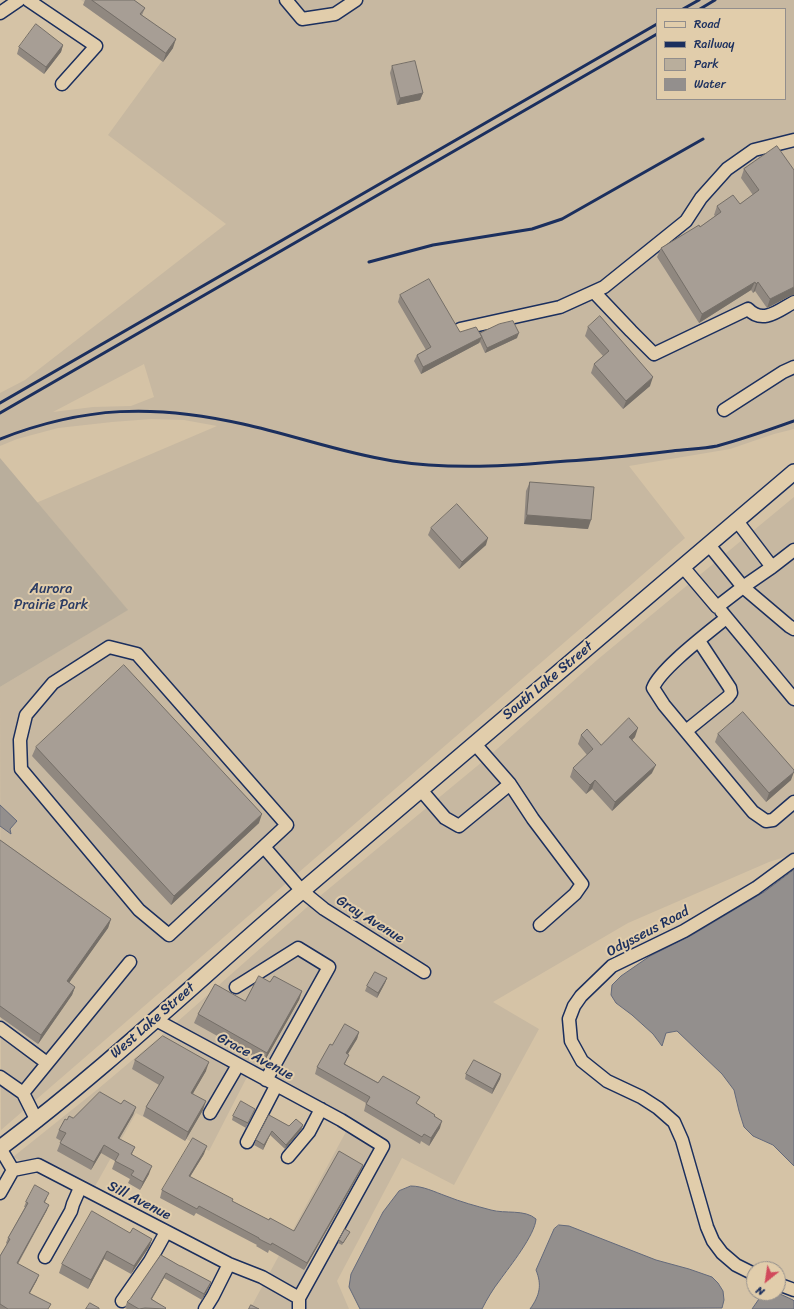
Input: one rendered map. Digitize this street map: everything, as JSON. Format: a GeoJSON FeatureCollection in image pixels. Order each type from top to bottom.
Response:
{"type":"FeatureCollection","features":[{"type":"Feature","properties":{"kind":"main road","name":"South Lake Street"},"geometry":{"type":"LineString","coordinates":[[302,891],[794,472]]}},
{"type":"Feature","properties":{"kind":"main road","name":"West Lake Street"},"geometry":{"type":"LineString","coordinates":[[0,1148],[37,1121],[156,1020],[302,891]]}},
{"type":"Feature","properties":{"kind":"street"},"geometry":{"type":"LineString","coordinates":[[0,13],[19,0]]}},
{"type":"Feature","properties":{"kind":"street"},"geometry":{"type":"LineString","coordinates":[[28,0],[96,46],[62,84]]}},
{"type":"Feature","properties":{"kind":"street"},"geometry":{"type":"LineString","coordinates":[[286,0],[302,19],[335,14],[356,0]]}},
{"type":"Feature","properties":{"kind":"street"},"geometry":{"type":"LineString","coordinates":[[460,329],[560,307],[604,287],[686,221],[701,198],[727,169],[754,150],[794,140]]}},
{"type":"Feature","properties":{"kind":"street"},"geometry":{"type":"LineString","coordinates":[[594,292],[654,354],[748,309],[753,315],[767,316],[794,302]]}},
{"type":"Feature","properties":{"kind":"street"},"geometry":{"type":"LineString","coordinates":[[724,410],[794,366]]}},
{"type":"Feature","properties":{"kind":"street"},"geometry":{"type":"LineString","coordinates":[[738,521],[772,567]]}},
{"type":"Feature","properties":{"kind":"street"},"geometry":{"type":"LineString","coordinates":[[709,545],[743,587],[788,626],[794,629]]}},
{"type":"Feature","properties":{"kind":"street"},"geometry":{"type":"LineString","coordinates":[[717,607],[794,550]]}},
{"type":"Feature","properties":{"kind":"street"},"geometry":{"type":"LineString","coordinates":[[683,567],[794,699]]}},
{"type":"Feature","properties":{"kind":"street"},"geometry":{"type":"LineString","coordinates":[[726,618],[669,667],[655,682],[653,688],[686,732],[753,812],[766,821],[773,820],[794,802]]}},
{"type":"Feature","properties":{"kind":"street"},"geometry":{"type":"LineString","coordinates":[[686,732],[731,693],[730,688],[698,641]]}},
{"type":"Feature","properties":{"kind":"street"},"geometry":{"type":"LineString","coordinates":[[109,647],[138,654],[287,825],[264,847],[169,935],[140,910],[21,769],[20,740],[26,714],[53,683],[109,647]]}},
{"type":"Feature","properties":{"kind":"street"},"geometry":{"type":"LineString","coordinates":[[475,744],[510,784],[532,819],[582,884],[575,894],[540,925]]}},
{"type":"Feature","properties":{"kind":"street"},"geometry":{"type":"LineString","coordinates":[[421,790],[445,818],[459,826],[510,784]]}},
{"type":"Feature","properties":{"kind":"street","name":"Gray Avenue"},"geometry":{"type":"LineString","coordinates":[[264,847],[302,891],[324,909],[424,972]]}},
{"type":"Feature","properties":{"kind":"street","name":"Odysseus Road"},"geometry":{"type":"LineString","coordinates":[[746,1270],[736,1265],[722,1253],[713,1242],[707,1227],[682,1140],[674,1122],[658,1108],[641,1097],[607,1081],[582,1061],[571,1041],[570,1019],[574,1006],[581,996],[612,966],[684,931],[756,888],[794,860]]}},
{"type":"Feature","properties":{"kind":"street"},"geometry":{"type":"LineString","coordinates":[[236,987],[298,948],[329,967],[271,1083],[247,1142]]}},
{"type":"Feature","properties":{"kind":"street"},"geometry":{"type":"LineString","coordinates":[[23,1093],[130,962]]}},
{"type":"Feature","properties":{"kind":"street","name":"Grace Avenue"},"geometry":{"type":"LineString","coordinates":[[156,1020],[341,1120],[383,1146],[299,1304]]}},
{"type":"Feature","properties":{"kind":"street"},"geometry":{"type":"LineString","coordinates":[[0,1028],[47,1064]]}},
{"type":"Feature","properties":{"kind":"street"},"geometry":{"type":"LineString","coordinates":[[210,1113],[238,1065]]}},
{"type":"Feature","properties":{"kind":"street"},"geometry":{"type":"LineString","coordinates":[[0,1077],[23,1093],[37,1121]]}},
{"type":"Feature","properties":{"kind":"street"},"geometry":{"type":"LineString","coordinates":[[288,1157],[309,1132],[321,1109]]}},
{"type":"Feature","properties":{"kind":"street"},"geometry":{"type":"LineString","coordinates":[[0,1148],[13,1170],[0,1193]]}},
{"type":"Feature","properties":{"kind":"street","name":"Sill Avenue"},"geometry":{"type":"LineString","coordinates":[[13,1170],[38,1165],[229,1264],[251,1272],[299,1304]]}},
{"type":"Feature","properties":{"kind":"street"},"geometry":{"type":"LineString","coordinates":[[45,1257],[71,1211],[80,1188]]}},
{"type":"Feature","properties":{"kind":"street"},"geometry":{"type":"LineString","coordinates":[[122,1300],[150,1261],[166,1232]]}},
{"type":"Feature","properties":{"kind":"street"},"geometry":{"type":"LineString","coordinates":[[205,1309],[229,1264]]}},
{"type":"Feature","properties":{"kind":"shaded area"},"geometry":{"type":"Polygon","coordinates":[[[81,0],[794,0],[794,429],[730,449],[629,466],[685,538],[1,1130],[0,687],[127,610],[36,503],[217,426],[184,420],[151,419],[112,422],[58,428],[17,439],[0,446],[0,393],[25,380],[226,224],[108,135],[162,61],[81,0]],[[144,364],[53,412],[93,407],[131,406],[154,397],[144,364]]]}},
{"type":"Feature","properties":{"kind":"shaded area"},"geometry":{"type":"Polygon","coordinates":[[[794,497],[794,854],[769,862],[628,923],[493,1002],[539,1029],[454,1185],[402,1158],[337,1281],[349,1309],[250,1309],[348,1128],[248,1075],[209,1151],[136,1113],[89,1197],[13,1157],[98,1089],[168,1030],[314,901],[488,757],[597,660],[794,497]]]}},
{"type":"Feature","properties":{"kind":"green space","name":"Aurora Prairie Park"},"geometry":{"type":"Polygon","coordinates":[[[0,458],[128,610],[0,687],[0,458]]]}},
{"type":"Feature","properties":{"kind":"water"},"geometry":{"type":"Polygon","coordinates":[[[0,805],[17,821],[10,829],[11,834],[0,826],[0,805]]]}},
{"type":"Feature","properties":{"kind":"water"},"geometry":{"type":"Polygon","coordinates":[[[794,870],[794,1166],[773,1145],[753,1136],[744,1127],[734,1090],[722,1074],[677,1031],[666,1033],[662,1046],[653,1034],[616,1003],[611,995],[612,985],[621,976],[650,956],[692,935],[764,892],[794,870]]]}},
{"type":"Feature","properties":{"kind":"water"},"geometry":{"type":"Polygon","coordinates":[[[411,1186],[424,1188],[491,1210],[526,1214],[536,1219],[535,1226],[527,1242],[493,1290],[482,1309],[360,1309],[349,1287],[351,1274],[383,1212],[399,1191],[411,1186]]]}},
{"type":"Feature","properties":{"kind":"water"},"geometry":{"type":"Polygon","coordinates":[[[559,1225],[569,1226],[656,1260],[712,1277],[723,1291],[724,1300],[722,1308],[530,1309],[539,1290],[539,1280],[536,1270],[554,1229],[559,1225]]]}},
{"type":"Feature","properties":{"kind":"water"},"geometry":{"type":"Polygon","coordinates":[[[786,1297],[794,1301],[794,1309],[752,1309],[758,1301],[786,1301],[786,1297]]]}},
{"type":"Feature","properties":{"kind":"building"},"geometry":{"type":"Polygon","coordinates":[[[92,0],[134,0],[145,8],[140,14],[176,39],[166,53],[92,0]]]}},
{"type":"Feature","properties":{"kind":"building"},"geometry":{"type":"Polygon","coordinates":[[[36,24],[63,45],[46,67],[19,47],[36,24]]]}},
{"type":"Feature","properties":{"kind":"building"},"geometry":{"type":"Polygon","coordinates":[[[415,61],[423,93],[400,98],[392,66],[415,61]]]}},
{"type":"Feature","properties":{"kind":"building"},"geometry":{"type":"Polygon","coordinates":[[[777,146],[794,170],[794,287],[770,299],[758,282],[756,284],[755,282],[702,314],[661,248],[699,225],[700,227],[721,212],[717,206],[733,195],[740,204],[759,190],[744,169],[777,146]]]}},
{"type":"Feature","properties":{"kind":"building"},"geometry":{"type":"Polygon","coordinates":[[[429,279],[460,332],[476,327],[482,337],[423,367],[417,355],[431,347],[400,295],[429,279]]]}},
{"type":"Feature","properties":{"kind":"building"},"geometry":{"type":"Polygon","coordinates":[[[600,316],[653,377],[626,401],[594,364],[609,351],[588,327],[600,316]]]}},
{"type":"Feature","properties":{"kind":"building"},"geometry":{"type":"Polygon","coordinates":[[[513,321],[519,333],[487,348],[480,333],[499,324],[513,321]]]}},
{"type":"Feature","properties":{"kind":"building"},"geometry":{"type":"Polygon","coordinates":[[[530,482],[594,487],[591,520],[527,515],[530,482]]]}},
{"type":"Feature","properties":{"kind":"building"},"geometry":{"type":"Polygon","coordinates":[[[457,504],[488,538],[462,562],[431,528],[457,504]]]}},
{"type":"Feature","properties":{"kind":"building"},"geometry":{"type":"Polygon","coordinates":[[[124,665],[262,814],[174,896],[36,747],[124,665]]]}},
{"type":"Feature","properties":{"kind":"building"},"geometry":{"type":"Polygon","coordinates":[[[743,712],[794,770],[794,772],[769,793],[718,734],[743,712]]]}},
{"type":"Feature","properties":{"kind":"building"},"geometry":{"type":"Polygon","coordinates":[[[629,718],[638,728],[629,737],[656,765],[615,802],[595,780],[590,785],[573,768],[593,749],[581,735],[587,729],[601,745],[629,718]]]}},
{"type":"Feature","properties":{"kind":"building"},"geometry":{"type":"Polygon","coordinates":[[[0,840],[111,919],[67,981],[75,987],[41,1035],[0,1006],[0,840]]]}},
{"type":"Feature","properties":{"kind":"building"},"geometry":{"type":"Polygon","coordinates":[[[375,972],[387,978],[378,993],[367,986],[375,972]]]}},
{"type":"Feature","properties":{"kind":"building"},"geometry":{"type":"Polygon","coordinates":[[[259,976],[270,982],[274,976],[302,991],[267,1053],[198,1014],[215,984],[245,1001],[259,976]]]}},
{"type":"Feature","properties":{"kind":"building"},"geometry":{"type":"Polygon","coordinates":[[[345,1024],[359,1032],[346,1053],[349,1055],[344,1064],[378,1083],[383,1076],[420,1097],[416,1103],[442,1121],[431,1138],[424,1134],[422,1137],[366,1104],[370,1097],[317,1067],[330,1044],[332,1045],[345,1024]]]}},
{"type":"Feature","properties":{"kind":"building"},"geometry":{"type":"Polygon","coordinates":[[[163,1036],[209,1062],[191,1093],[206,1101],[188,1132],[146,1107],[164,1077],[135,1060],[163,1036]]]}},
{"type":"Feature","properties":{"kind":"building"},"geometry":{"type":"Polygon","coordinates":[[[474,1060],[501,1074],[493,1089],[466,1074],[474,1060]]]}},
{"type":"Feature","properties":{"kind":"building"},"geometry":{"type":"Polygon","coordinates":[[[100,1092],[121,1104],[124,1100],[136,1107],[118,1138],[135,1147],[131,1154],[152,1166],[143,1182],[131,1175],[134,1171],[115,1161],[119,1154],[104,1145],[94,1162],[60,1143],[66,1133],[59,1130],[65,1119],[67,1120],[69,1116],[73,1118],[100,1092]]]}},
{"type":"Feature","properties":{"kind":"building"},"geometry":{"type":"Polygon","coordinates":[[[241,1101],[255,1109],[248,1123],[233,1116],[241,1101]]]}},
{"type":"Feature","properties":{"kind":"building"},"geometry":{"type":"Polygon","coordinates":[[[269,1115],[289,1126],[296,1119],[303,1125],[286,1145],[272,1131],[264,1145],[256,1140],[269,1115]]]}},
{"type":"Feature","properties":{"kind":"building"},"geometry":{"type":"Polygon","coordinates":[[[193,1138],[207,1146],[189,1176],[233,1199],[232,1201],[269,1220],[270,1218],[294,1231],[339,1151],[363,1165],[307,1263],[272,1243],[271,1245],[259,1239],[199,1206],[197,1209],[162,1190],[193,1138]]]}},
{"type":"Feature","properties":{"kind":"building"},"geometry":{"type":"Polygon","coordinates":[[[35,1185],[49,1193],[44,1202],[49,1205],[17,1263],[39,1275],[29,1293],[51,1304],[48,1309],[8,1309],[0,1304],[0,1256],[10,1239],[8,1238],[28,1203],[26,1202],[35,1185]]]}},
{"type":"Feature","properties":{"kind":"building"},"geometry":{"type":"Polygon","coordinates":[[[92,1211],[130,1233],[133,1228],[152,1239],[134,1266],[107,1251],[91,1280],[62,1264],[92,1211]]]}},
{"type":"Feature","properties":{"kind":"building"},"geometry":{"type":"Polygon","coordinates":[[[345,1229],[350,1232],[343,1243],[339,1240],[345,1229]]]}},
{"type":"Feature","properties":{"kind":"building"},"geometry":{"type":"Polygon","coordinates":[[[161,1255],[211,1282],[204,1294],[166,1273],[151,1299],[166,1308],[139,1309],[127,1302],[161,1255]]]}},
{"type":"Feature","properties":{"kind":"building"},"geometry":{"type":"Polygon","coordinates":[[[90,1303],[99,1308],[99,1309],[86,1309],[90,1303]]]}},
{"type":"Feature","properties":{"kind":"building"},"geometry":{"type":"Polygon","coordinates":[[[251,1305],[259,1309],[249,1309],[251,1305]]]}},
{"type":"Feature","properties":{"kind":"railway"},"geometry":{"type":"LineString","coordinates":[[685,8],[699,0]]}},
{"type":"Feature","properties":{"kind":"railway"},"geometry":{"type":"LineString","coordinates":[[702,8],[715,0]]}},
{"type":"Feature","properties":{"kind":"railway"},"geometry":{"type":"LineString","coordinates":[[0,403],[656,25]]}},
{"type":"Feature","properties":{"kind":"railway"},"geometry":{"type":"LineString","coordinates":[[0,413],[656,35]]}},
{"type":"Feature","properties":{"kind":"railway"},"geometry":{"type":"LineString","coordinates":[[369,262],[433,245],[532,229],[562,219],[703,139]]}},
{"type":"Feature","properties":{"kind":"railway"},"geometry":{"type":"LineString","coordinates":[[0,439],[31,428],[91,414],[150,411],[180,413],[243,424],[374,458],[436,466],[480,466],[593,459],[711,447],[794,421]]}}]}
